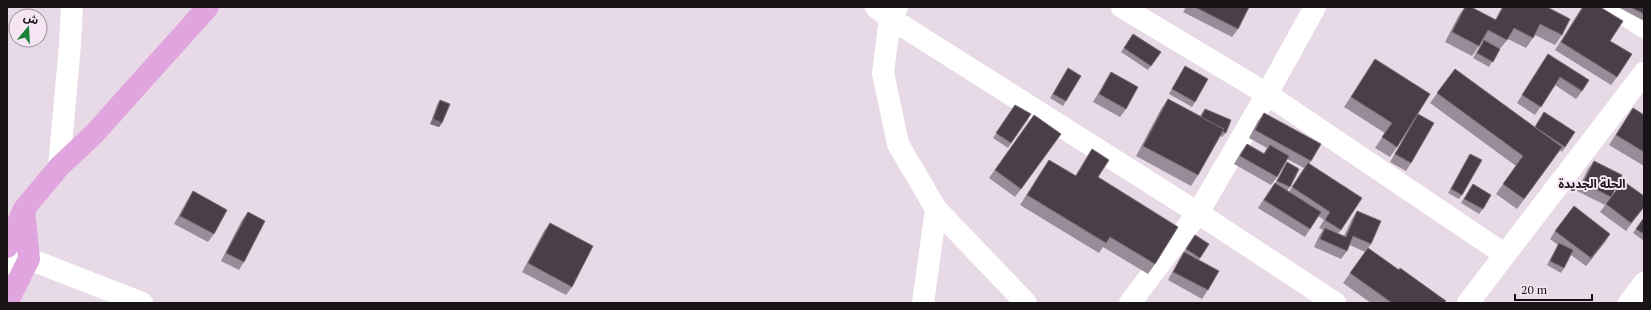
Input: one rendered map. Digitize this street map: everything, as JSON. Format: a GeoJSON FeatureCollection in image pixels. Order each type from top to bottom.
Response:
{"type":"FeatureCollection","features":[{"type":"Feature","properties":{"kind":"main road"},"geometry":{"type":"LineString","coordinates":[[7,246],[24,209],[59,167],[94,134],[208,7]]}},
{"type":"Feature","properties":{"kind":"main road"},"geometry":{"type":"LineString","coordinates":[[7,303],[29,259],[24,209]]}},
{"type":"Feature","properties":{"kind":"street"},"geometry":{"type":"LineString","coordinates":[[59,167],[72,7]]}},
{"type":"Feature","properties":{"kind":"street"},"geometry":{"type":"LineString","coordinates":[[1122,7],[1267,94],[1504,254]]}},
{"type":"Feature","properties":{"kind":"street"},"geometry":{"type":"LineString","coordinates":[[1130,303],[1198,213],[1267,94],[1315,7]]}},
{"type":"Feature","properties":{"kind":"street"},"geometry":{"type":"LineString","coordinates":[[1613,7],[1644,27]]}},
{"type":"Feature","properties":{"kind":"street"},"geometry":{"type":"LineString","coordinates":[[1026,303],[936,209],[898,144],[883,73],[888,11],[1335,303]]}},
{"type":"Feature","properties":{"kind":"street"},"geometry":{"type":"LineString","coordinates":[[1468,303],[1644,73]]}},
{"type":"Feature","properties":{"kind":"street"},"geometry":{"type":"LineString","coordinates":[[923,303],[936,209]]}},
{"type":"Feature","properties":{"kind":"street"},"geometry":{"type":"LineString","coordinates":[[7,263],[29,259],[142,303]]}},
{"type":"Feature","properties":{"kind":"street"},"geometry":{"type":"LineString","coordinates":[[1629,303],[1644,283]]}},
{"type":"Feature","properties":{"kind":"building"},"geometry":{"type":"Polygon","coordinates":[[[1195,7],[1249,7],[1238,29],[1195,7]]]}},
{"type":"Feature","properties":{"kind":"building"},"geometry":{"type":"Polygon","coordinates":[[[1465,7],[1471,7],[1496,20],[1503,7],[1547,7],[1570,19],[1562,35],[1540,24],[1533,38],[1514,28],[1507,40],[1488,30],[1479,46],[1452,32],[1465,7]]]}},
{"type":"Feature","properties":{"kind":"building"},"geometry":{"type":"Polygon","coordinates":[[[1583,7],[1600,7],[1623,21],[1610,41],[1632,54],[1617,77],[1561,42],[1583,7]]]}},
{"type":"Feature","properties":{"kind":"building"},"geometry":{"type":"Polygon","coordinates":[[[1630,7],[1644,7],[1644,14],[1630,7]]]}},
{"type":"Feature","properties":{"kind":"building"},"geometry":{"type":"Polygon","coordinates":[[[1133,34],[1161,52],[1151,66],[1124,48],[1133,34]]]}},
{"type":"Feature","properties":{"kind":"building"},"geometry":{"type":"Polygon","coordinates":[[[1484,40],[1500,49],[1493,62],[1477,53],[1484,40]]]}},
{"type":"Feature","properties":{"kind":"building"},"geometry":{"type":"Polygon","coordinates":[[[1548,54],[1589,80],[1582,91],[1560,77],[1541,107],[1522,95],[1548,54]]]}},
{"type":"Feature","properties":{"kind":"building"},"geometry":{"type":"Polygon","coordinates":[[[1375,59],[1430,94],[1397,147],[1382,137],[1392,123],[1351,97],[1375,59]]]}},
{"type":"Feature","properties":{"kind":"building"},"geometry":{"type":"Polygon","coordinates":[[[1185,66],[1208,79],[1195,102],[1172,89],[1185,66]]]}},
{"type":"Feature","properties":{"kind":"building"},"geometry":{"type":"Polygon","coordinates":[[[1068,68],[1081,76],[1066,101],[1053,94],[1068,68]]]}},
{"type":"Feature","properties":{"kind":"building"},"geometry":{"type":"Polygon","coordinates":[[[1455,69],[1562,147],[1524,199],[1503,184],[1523,156],[1437,93],[1455,69]]]}},
{"type":"Feature","properties":{"kind":"building"},"geometry":{"type":"Polygon","coordinates":[[[1111,72],[1138,87],[1126,109],[1099,94],[1111,72]]]}},
{"type":"Feature","properties":{"kind":"building"},"geometry":{"type":"Polygon","coordinates":[[[1168,99],[1224,129],[1198,175],[1143,146],[1168,99]]]}},
{"type":"Feature","properties":{"kind":"building"},"geometry":{"type":"Polygon","coordinates":[[[440,100],[450,104],[442,123],[433,119],[440,100]]]}},
{"type":"Feature","properties":{"kind":"building"},"geometry":{"type":"Polygon","coordinates":[[[1015,105],[1031,114],[1011,143],[996,133],[1015,105]]]}},
{"type":"Feature","properties":{"kind":"building"},"geometry":{"type":"Polygon","coordinates":[[[1633,108],[1644,115],[1644,152],[1616,135],[1633,108]]]}},
{"type":"Feature","properties":{"kind":"building"},"geometry":{"type":"Polygon","coordinates":[[[1205,109],[1231,120],[1226,133],[1222,131],[1224,129],[1201,117],[1205,109]]]}},
{"type":"Feature","properties":{"kind":"building"},"geometry":{"type":"Polygon","coordinates":[[[1544,112],[1575,132],[1565,147],[1535,127],[1544,112]]]}},
{"type":"Feature","properties":{"kind":"building"},"geometry":{"type":"Polygon","coordinates":[[[1264,113],[1321,144],[1311,161],[1255,130],[1264,113]]]}},
{"type":"Feature","properties":{"kind":"building"},"geometry":{"type":"Polygon","coordinates":[[[1418,114],[1434,123],[1411,163],[1395,154],[1418,114]]]}},
{"type":"Feature","properties":{"kind":"building"},"geometry":{"type":"Polygon","coordinates":[[[1034,115],[1061,134],[1021,189],[995,170],[1034,115]]]}},
{"type":"Feature","properties":{"kind":"building"},"geometry":{"type":"Polygon","coordinates":[[[1247,144],[1264,154],[1270,145],[1289,156],[1277,177],[1240,156],[1247,144]]]}},
{"type":"Feature","properties":{"kind":"building"},"geometry":{"type":"Polygon","coordinates":[[[1092,149],[1109,160],[1098,177],[1178,227],[1155,264],[1110,237],[1106,243],[1027,195],[1049,160],[1076,176],[1092,149]]]}},
{"type":"Feature","properties":{"kind":"building"},"geometry":{"type":"Polygon","coordinates":[[[1470,154],[1482,160],[1462,195],[1451,189],[1470,154]]]}},
{"type":"Feature","properties":{"kind":"building"},"geometry":{"type":"Polygon","coordinates":[[[1594,161],[1622,175],[1611,197],[1583,183],[1594,161]]]}},
{"type":"Feature","properties":{"kind":"building"},"geometry":{"type":"Polygon","coordinates":[[[1287,162],[1299,169],[1290,187],[1277,181],[1287,162]]]}},
{"type":"Feature","properties":{"kind":"building"},"geometry":{"type":"Polygon","coordinates":[[[1308,163],[1362,198],[1341,230],[1325,220],[1330,212],[1292,187],[1308,163]]]}},
{"type":"Feature","properties":{"kind":"building"},"geometry":{"type":"Polygon","coordinates":[[[1623,181],[1644,196],[1644,207],[1631,223],[1606,204],[1623,181]]]}},
{"type":"Feature","properties":{"kind":"building"},"geometry":{"type":"Polygon","coordinates":[[[1275,183],[1321,212],[1310,229],[1264,200],[1275,183]]]}},
{"type":"Feature","properties":{"kind":"building"},"geometry":{"type":"Polygon","coordinates":[[[1473,184],[1491,195],[1483,209],[1464,199],[1473,184]]]}},
{"type":"Feature","properties":{"kind":"building"},"geometry":{"type":"Polygon","coordinates":[[[193,191],[227,210],[214,234],[180,216],[193,191]]]}},
{"type":"Feature","properties":{"kind":"building"},"geometry":{"type":"Polygon","coordinates":[[[1574,206],[1610,234],[1591,258],[1555,231],[1574,206]]]}},
{"type":"Feature","properties":{"kind":"building"},"geometry":{"type":"Polygon","coordinates":[[[1357,211],[1381,221],[1371,244],[1353,236],[1347,251],[1320,239],[1325,228],[1346,237],[1357,211]]]}},
{"type":"Feature","properties":{"kind":"building"},"geometry":{"type":"Polygon","coordinates":[[[248,212],[265,221],[244,262],[226,253],[248,212]]]}},
{"type":"Feature","properties":{"kind":"building"},"geometry":{"type":"Polygon","coordinates":[[[1644,219],[1644,234],[1636,229],[1644,219]]]}},
{"type":"Feature","properties":{"kind":"building"},"geometry":{"type":"Polygon","coordinates":[[[550,223],[593,246],[572,287],[528,263],[550,223]]]}},
{"type":"Feature","properties":{"kind":"building"},"geometry":{"type":"Polygon","coordinates":[[[1195,235],[1209,244],[1200,258],[1186,249],[1195,235]]]}},
{"type":"Feature","properties":{"kind":"building"},"geometry":{"type":"Polygon","coordinates":[[[1559,243],[1573,250],[1564,268],[1550,261],[1559,243]]]}},
{"type":"Feature","properties":{"kind":"building"},"geometry":{"type":"Polygon","coordinates":[[[1368,248],[1399,270],[1400,268],[1446,301],[1444,303],[1392,303],[1350,273],[1368,248]]]}},
{"type":"Feature","properties":{"kind":"building"},"geometry":{"type":"Polygon","coordinates":[[[1184,252],[1219,271],[1208,290],[1173,272],[1184,252]]]}},
{"type":"Feature","properties":{"kind":"district","name":"الحلة الجديدة"},"geometry":{"type":"Point","coordinates":[1592,183]}}]}
